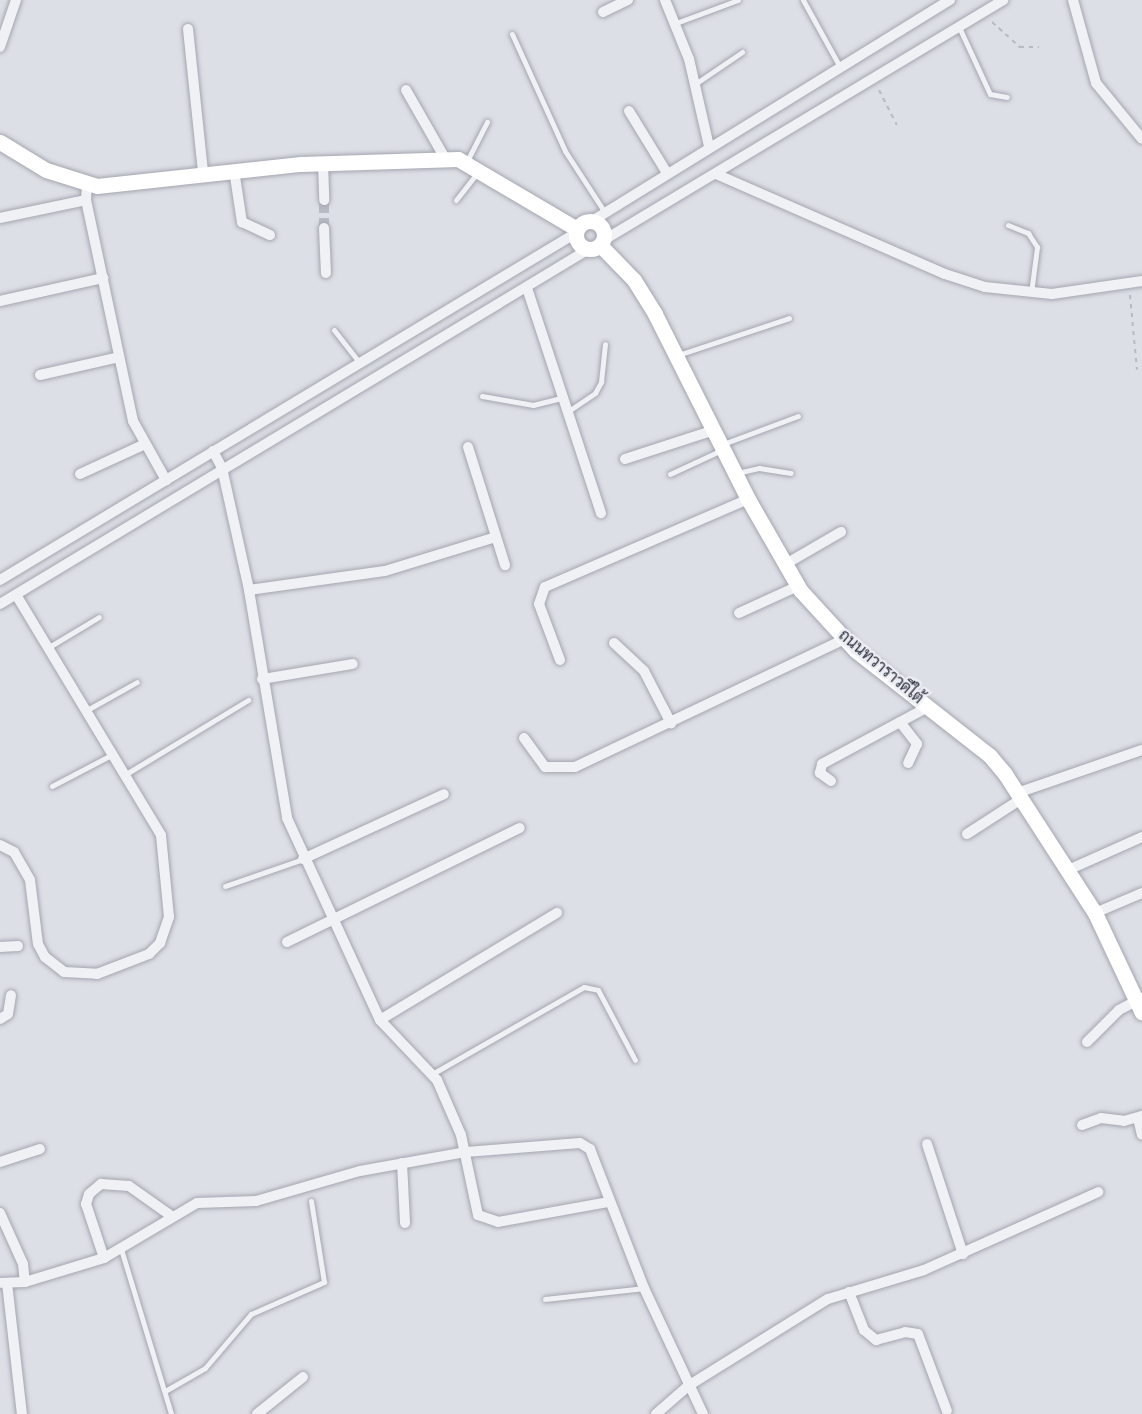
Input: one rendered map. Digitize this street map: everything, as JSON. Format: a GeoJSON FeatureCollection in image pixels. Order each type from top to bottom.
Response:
{"type":"FeatureCollection","features":[{"type":"Feature","properties":{"kind":"street"},"geometry":{"type":"LineString","coordinates":[[0,47],[16,0]]}},
{"type":"Feature","properties":{"kind":"street"},"geometry":{"type":"LineString","coordinates":[[603,12],[628,0]]}},
{"type":"Feature","properties":{"kind":"street"},"geometry":{"type":"LineString","coordinates":[[665,0],[675,23],[694,85],[709,146]]}},
{"type":"Feature","properties":{"kind":"street"},"geometry":{"type":"LineString","coordinates":[[0,580],[577,231],[667,172],[950,0]]}},
{"type":"Feature","properties":{"kind":"street"},"geometry":{"type":"LineString","coordinates":[[0,604],[222,468],[1004,0]]}},
{"type":"Feature","properties":{"kind":"street"},"geometry":{"type":"LineString","coordinates":[[1073,0],[1096,83],[1142,139]]}},
{"type":"Feature","properties":{"kind":"street"},"geometry":{"type":"LineString","coordinates":[[188,29],[202,172]]}},
{"type":"Feature","properties":{"kind":"street"},"geometry":{"type":"LineString","coordinates":[[406,90],[445,158]]}},
{"type":"Feature","properties":{"kind":"street"},"geometry":{"type":"LineString","coordinates":[[629,111],[667,172]]}},
{"type":"Feature","properties":{"kind":"street"},"geometry":{"type":"LineString","coordinates":[[0,142],[86,193],[119,357],[143,445],[165,480]]}},
{"type":"Feature","properties":{"kind":"street"},"geometry":{"type":"LineString","coordinates":[[0,218],[86,193],[202,172],[323,163],[445,158],[473,165],[534,207],[577,231]]}},
{"type":"Feature","properties":{"kind":"street"},"geometry":{"type":"LineString","coordinates":[[323,163],[324,200]]}},
{"type":"Feature","properties":{"kind":"street"},"geometry":{"type":"LineString","coordinates":[[234,170],[242,222],[270,235]]}},
{"type":"Feature","properties":{"kind":"street"},"geometry":{"type":"LineString","coordinates":[[716,174],[945,274],[1030,294],[1142,280]]}},
{"type":"Feature","properties":{"kind":"street"},"geometry":{"type":"LineString","coordinates":[[598,216],[602,227],[598,245]]}},
{"type":"Feature","properties":{"kind":"street"},"geometry":{"type":"LineString","coordinates":[[324,228],[326,273]]}},
{"type":"Feature","properties":{"kind":"street"},"geometry":{"type":"LineString","coordinates":[[577,231],[579,244],[598,245]]}},
{"type":"Feature","properties":{"kind":"street","name":"ถนนทวาราวดีใต้"},"geometry":{"type":"LineString","coordinates":[[598,245],[634,280],[678,355],[748,499],[798,586],[844,639],[990,756],[1019,796],[1095,913],[1140,1004]]}},
{"type":"Feature","properties":{"kind":"street"},"geometry":{"type":"LineString","coordinates":[[0,301],[103,278]]}},
{"type":"Feature","properties":{"kind":"street"},"geometry":{"type":"LineString","coordinates":[[526,288],[600,513]]}},
{"type":"Feature","properties":{"kind":"street"},"geometry":{"type":"LineString","coordinates":[[40,375],[119,357]]}},
{"type":"Feature","properties":{"kind":"street"},"geometry":{"type":"LineString","coordinates":[[625,459],[714,430]]}},
{"type":"Feature","properties":{"kind":"street"},"geometry":{"type":"LineString","coordinates":[[80,474],[143,445]]}},
{"type":"Feature","properties":{"kind":"street"},"geometry":{"type":"LineString","coordinates":[[468,447],[505,565]]}},
{"type":"Feature","properties":{"kind":"street"},"geometry":{"type":"LineString","coordinates":[[213,451],[222,468],[249,590],[281,799],[303,859],[335,921],[380,1020],[432,1074],[466,1152],[474,1206],[484,1220],[498,1222],[608,1202]]}},
{"type":"Feature","properties":{"kind":"street"},"geometry":{"type":"LineString","coordinates":[[560,660],[538,597],[545,587],[748,499]]}},
{"type":"Feature","properties":{"kind":"street"},"geometry":{"type":"LineString","coordinates":[[784,565],[841,532]]}},
{"type":"Feature","properties":{"kind":"street"},"geometry":{"type":"LineString","coordinates":[[249,590],[385,571],[496,537]]}},
{"type":"Feature","properties":{"kind":"street"},"geometry":{"type":"LineString","coordinates":[[739,613],[798,586]]}},
{"type":"Feature","properties":{"kind":"street"},"geometry":{"type":"LineString","coordinates":[[0,845],[14,852],[30,880],[38,944],[54,966],[80,976],[97,974],[149,954],[163,937],[170,917],[163,844],[114,753],[16,595]]}},
{"type":"Feature","properties":{"kind":"street"},"geometry":{"type":"LineString","coordinates":[[524,738],[545,767],[565,770],[671,723],[844,639]]}},
{"type":"Feature","properties":{"kind":"street"},"geometry":{"type":"LineString","coordinates":[[614,643],[644,671],[671,723]]}},
{"type":"Feature","properties":{"kind":"street"},"geometry":{"type":"LineString","coordinates":[[262,680],[353,664]]}},
{"type":"Feature","properties":{"kind":"street"},"geometry":{"type":"LineString","coordinates":[[831,781],[820,773],[822,764],[928,707]]}},
{"type":"Feature","properties":{"kind":"street"},"geometry":{"type":"LineString","coordinates":[[900,722],[917,744],[908,763]]}},
{"type":"Feature","properties":{"kind":"street"},"geometry":{"type":"LineString","coordinates":[[967,834],[1019,796],[1142,750]]}},
{"type":"Feature","properties":{"kind":"street"},"geometry":{"type":"LineString","coordinates":[[303,859],[444,794]]}},
{"type":"Feature","properties":{"kind":"street"},"geometry":{"type":"LineString","coordinates":[[287,942],[335,921],[520,828]]}},
{"type":"Feature","properties":{"kind":"street"},"geometry":{"type":"LineString","coordinates":[[1068,870],[1142,837]]}},
{"type":"Feature","properties":{"kind":"street"},"geometry":{"type":"LineString","coordinates":[[1095,913],[1142,892]]}},
{"type":"Feature","properties":{"kind":"street"},"geometry":{"type":"LineString","coordinates":[[380,1020],[557,914]]}},
{"type":"Feature","properties":{"kind":"street"},"geometry":{"type":"LineString","coordinates":[[0,947],[18,946]]}},
{"type":"Feature","properties":{"kind":"street"},"geometry":{"type":"LineString","coordinates":[[0,1019],[8,1014],[11,995]]}},
{"type":"Feature","properties":{"kind":"street"},"geometry":{"type":"LineString","coordinates":[[1087,1042],[1119,1010],[1140,1004]]}},
{"type":"Feature","properties":{"kind":"street"},"geometry":{"type":"LineString","coordinates":[[1082,1125],[1101,1119],[1140,1117],[1142,1135]]}},
{"type":"Feature","properties":{"kind":"street"},"geometry":{"type":"LineString","coordinates":[[21,1414],[4,1283],[25,1282],[104,1258],[170,1215],[197,1203],[256,1200],[402,1163],[466,1152],[580,1143],[590,1149],[608,1202],[644,1288],[703,1414]]}},
{"type":"Feature","properties":{"kind":"street"},"geometry":{"type":"LineString","coordinates":[[927,1144],[963,1254]]}},
{"type":"Feature","properties":{"kind":"street"},"geometry":{"type":"LineString","coordinates":[[0,1162],[40,1149]]}},
{"type":"Feature","properties":{"kind":"street"},"geometry":{"type":"LineString","coordinates":[[402,1163],[405,1223]]}},
{"type":"Feature","properties":{"kind":"street"},"geometry":{"type":"LineString","coordinates":[[104,1258],[86,1204],[88,1194],[101,1185],[129,1186],[170,1215]]}},
{"type":"Feature","properties":{"kind":"street"},"geometry":{"type":"LineString","coordinates":[[656,1414],[688,1386],[792,1317],[849,1292],[963,1254],[1098,1191]]}},
{"type":"Feature","properties":{"kind":"street"},"geometry":{"type":"LineString","coordinates":[[0,1213],[21,1257],[25,1282]]}},
{"type":"Feature","properties":{"kind":"street"},"geometry":{"type":"LineString","coordinates":[[849,1292],[864,1330],[876,1340],[904,1332],[918,1334],[947,1411]]}},
{"type":"Feature","properties":{"kind":"street"},"geometry":{"type":"LineString","coordinates":[[257,1414],[303,1377]]}},
{"type":"Feature","properties":{"kind":"lane"},"geometry":{"type":"LineString","coordinates":[[675,23],[738,0]]}},
{"type":"Feature","properties":{"kind":"lane"},"geometry":{"type":"LineString","coordinates":[[803,0],[840,67]]}},
{"type":"Feature","properties":{"kind":"lane"},"geometry":{"type":"LineString","coordinates":[[959,27],[990,94],[1007,97]]}},
{"type":"Feature","properties":{"kind":"lane"},"geometry":{"type":"LineString","coordinates":[[512,34],[565,151],[598,216]]}},
{"type":"Feature","properties":{"kind":"lane"},"geometry":{"type":"LineString","coordinates":[[694,85],[742,52]]}},
{"type":"Feature","properties":{"kind":"lane"},"geometry":{"type":"LineString","coordinates":[[456,200],[473,165],[487,122]]}},
{"type":"Feature","properties":{"kind":"lane"},"geometry":{"type":"LineString","coordinates":[[1008,225],[1029,233],[1037,247],[1030,294]]}},
{"type":"Feature","properties":{"kind":"lane"},"geometry":{"type":"LineString","coordinates":[[678,355],[789,318]]}},
{"type":"Feature","properties":{"kind":"lane"},"geometry":{"type":"LineString","coordinates":[[334,330],[359,362]]}},
{"type":"Feature","properties":{"kind":"lane"},"geometry":{"type":"LineString","coordinates":[[566,412],[595,393],[601,382],[605,344]]}},
{"type":"Feature","properties":{"kind":"lane"},"geometry":{"type":"LineString","coordinates":[[482,396],[534,405],[561,398]]}},
{"type":"Feature","properties":{"kind":"lane"},"geometry":{"type":"LineString","coordinates":[[670,474],[722,447],[798,416]]}},
{"type":"Feature","properties":{"kind":"lane"},"geometry":{"type":"LineString","coordinates":[[735,473],[759,468],[791,473]]}},
{"type":"Feature","properties":{"kind":"lane"},"geometry":{"type":"LineString","coordinates":[[49,647],[99,617]]}},
{"type":"Feature","properties":{"kind":"lane"},"geometry":{"type":"LineString","coordinates":[[87,710],[137,682]]}},
{"type":"Feature","properties":{"kind":"lane"},"geometry":{"type":"LineString","coordinates":[[126,774],[248,700]]}},
{"type":"Feature","properties":{"kind":"lane"},"geometry":{"type":"LineString","coordinates":[[52,786],[114,753]]}},
{"type":"Feature","properties":{"kind":"lane"},"geometry":{"type":"LineString","coordinates":[[225,886],[303,859]]}},
{"type":"Feature","properties":{"kind":"lane"},"geometry":{"type":"LineString","coordinates":[[432,1074],[584,987],[598,990],[635,1060]]}},
{"type":"Feature","properties":{"kind":"lane"},"geometry":{"type":"LineString","coordinates":[[165,1391],[205,1368],[251,1314],[324,1282],[310,1201]]}},
{"type":"Feature","properties":{"kind":"lane"},"geometry":{"type":"LineString","coordinates":[[121,1247],[171,1414]]}},
{"type":"Feature","properties":{"kind":"lane"},"geometry":{"type":"LineString","coordinates":[[545,1299],[644,1288]]}},
{"type":"Feature","properties":{"kind":"path"},"geometry":{"type":"LineString","coordinates":[[985,11],[1008,40],[1020,47],[1039,47]]}},
{"type":"Feature","properties":{"kind":"path"},"geometry":{"type":"LineString","coordinates":[[873,79],[897,125]]}},
{"type":"Feature","properties":{"kind":"path"},"geometry":{"type":"LineString","coordinates":[[1128,282],[1137,370]]}},
{"type":"Feature","properties":{"kind":"tunnel"},"geometry":{"type":"LineString","coordinates":[[324,200],[324,228]]}}]}
